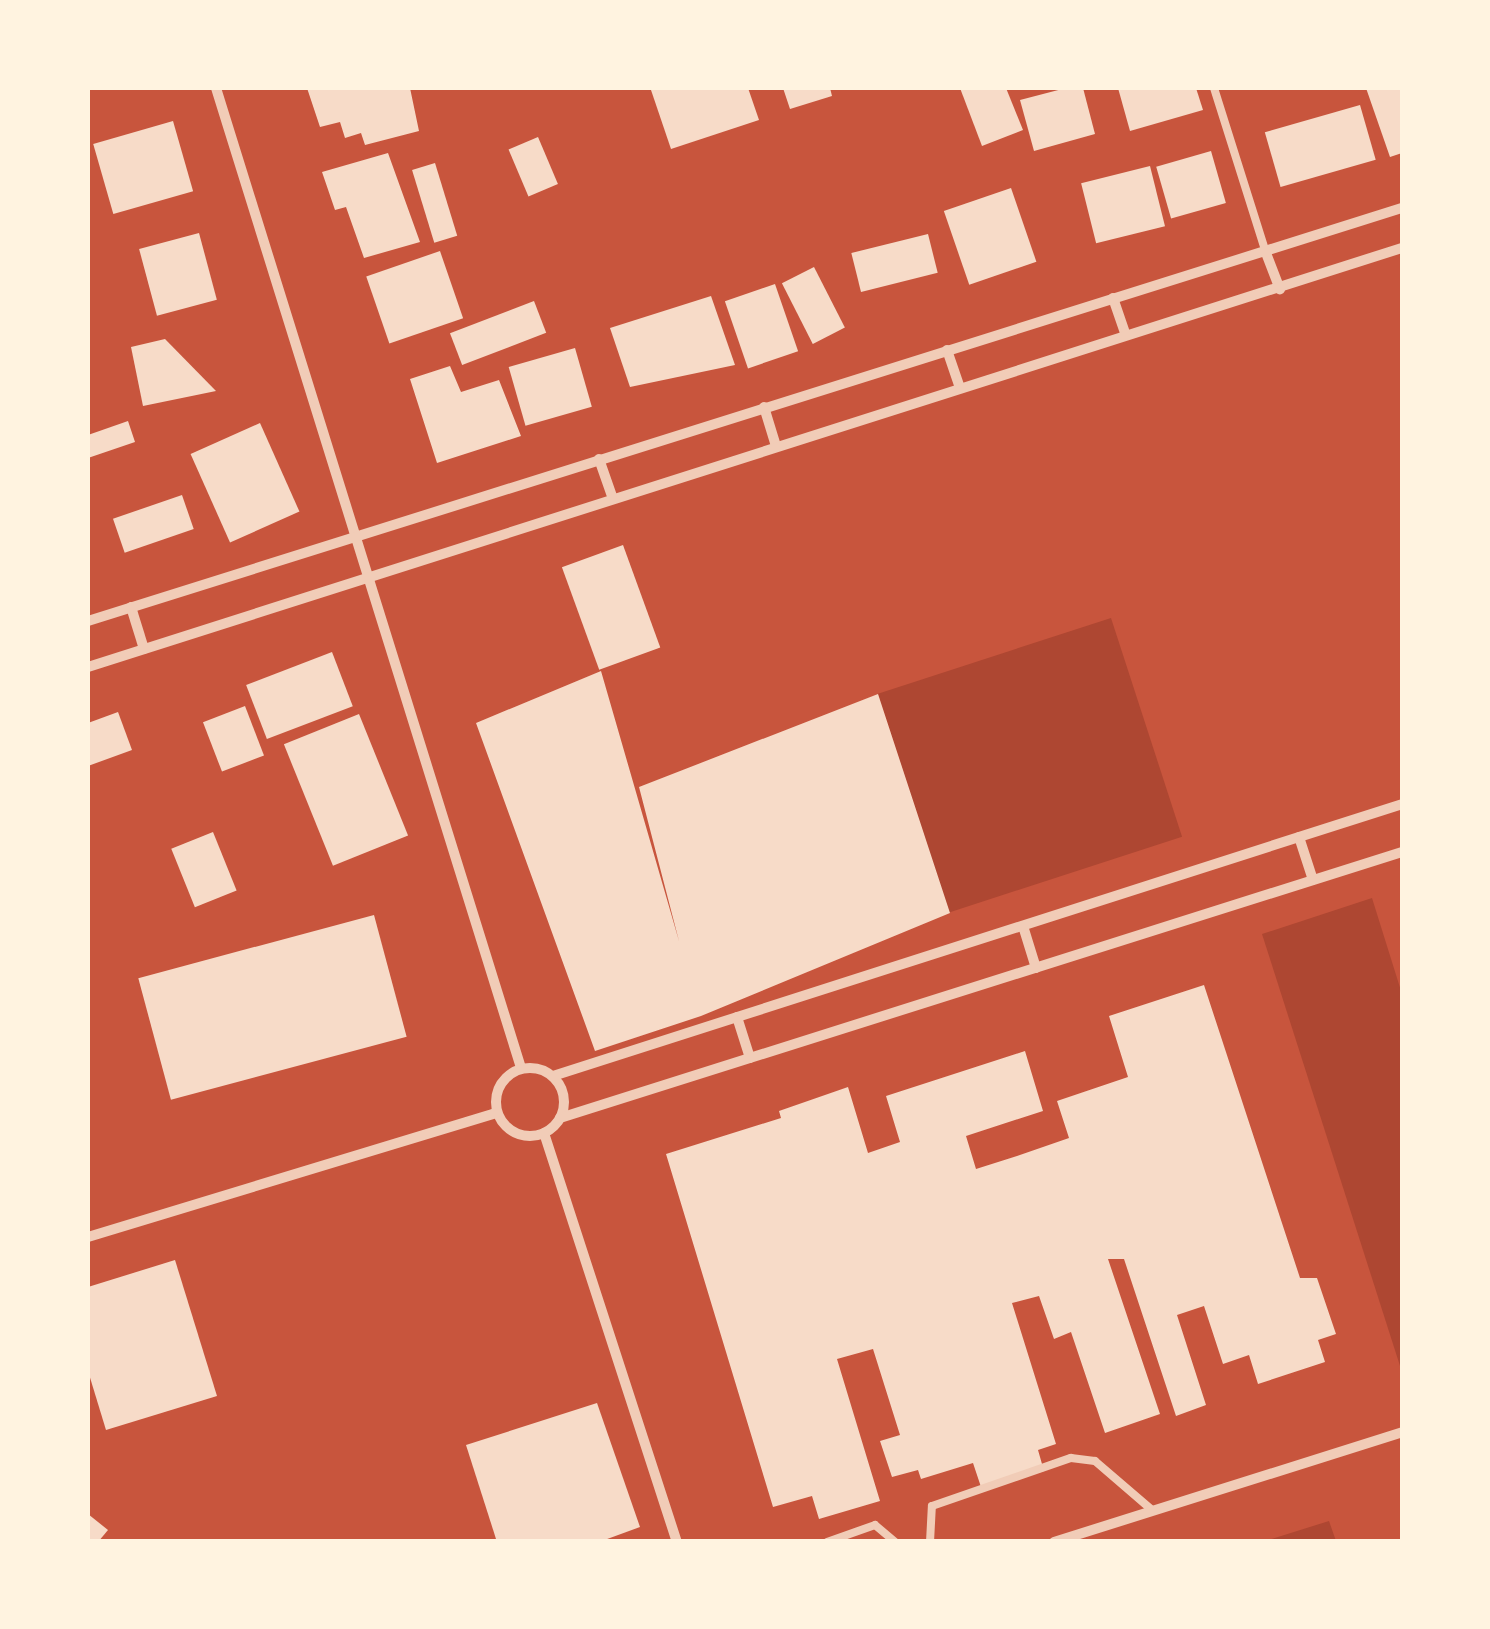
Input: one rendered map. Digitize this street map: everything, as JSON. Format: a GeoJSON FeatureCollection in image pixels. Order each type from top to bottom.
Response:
{"type":"FeatureCollection","features":[{"type":"Feature","properties":{"kind":"street"},"geometry":{"type":"LineString","coordinates":[[216,88],[359,534],[521,1068]]}},
{"type":"Feature","properties":{"kind":"street"},"geometry":{"type":"LineString","coordinates":[[88,622],[1402,208]]}},
{"type":"Feature","properties":{"kind":"street"},"geometry":{"type":"LineString","coordinates":[[88,667],[1402,248]]}},
{"type":"Feature","properties":{"kind":"street"},"geometry":{"type":"LineString","coordinates":[[1266,252],[1280,289]]}},
{"type":"Feature","properties":{"kind":"street"},"geometry":{"type":"LineString","coordinates":[[1113,298],[1126,335]]}},
{"type":"Feature","properties":{"kind":"street"},"geometry":{"type":"LineString","coordinates":[[946,350],[960,388]]}},
{"type":"Feature","properties":{"kind":"street"},"geometry":{"type":"LineString","coordinates":[[764,407],[776,446]]}},
{"type":"Feature","properties":{"kind":"street"},"geometry":{"type":"LineString","coordinates":[[599,459],[614,499]]}},
{"type":"Feature","properties":{"kind":"street"},"geometry":{"type":"LineString","coordinates":[[132,608],[144,649]]}},
{"type":"Feature","properties":{"kind":"street"},"geometry":{"type":"LineString","coordinates":[[521,1068],[553,1076],[1402,804]]}},
{"type":"Feature","properties":{"kind":"street"},"geometry":{"type":"LineString","coordinates":[[1299,837],[1313,880]]}},
{"type":"Feature","properties":{"kind":"street"},"geometry":{"type":"LineString","coordinates":[[521,1068],[497,1091],[498,1113],[511,1131],[544,1133],[560,1118],[1402,852]]}},
{"type":"Feature","properties":{"kind":"street"},"geometry":{"type":"LineString","coordinates":[[1022,926],[1036,968]]}},
{"type":"Feature","properties":{"kind":"street"},"geometry":{"type":"LineString","coordinates":[[737,1017],[750,1058]]}},
{"type":"Feature","properties":{"kind":"street"},"geometry":{"type":"LineString","coordinates":[[553,1076],[564,1096],[560,1118]]}},
{"type":"Feature","properties":{"kind":"street"},"geometry":{"type":"LineString","coordinates":[[88,1237],[498,1113]]}},
{"type":"Feature","properties":{"kind":"street"},"geometry":{"type":"LineString","coordinates":[[544,1133],[678,1542]]}},
{"type":"Feature","properties":{"kind":"street"},"geometry":{"type":"LineString","coordinates":[[1054,1542],[1402,1432]]}},
{"type":"Feature","properties":{"kind":"lane"},"geometry":{"type":"LineString","coordinates":[[1214,88],[1266,252]]}},
{"type":"Feature","properties":{"kind":"lane"},"geometry":{"type":"LineString","coordinates":[[930,1542],[932,1506],[1072,1458],[1095,1461],[1152,1510]]}},
{"type":"Feature","properties":{"kind":"lane"},"geometry":{"type":"LineString","coordinates":[[826,1542],[875,1525],[895,1542]]}},
{"type":"Feature","properties":{"kind":"shaded area"},"geometry":{"type":"Polygon","coordinates":[[[1111,618],[1182,837],[949,912],[878,694],[1111,618]]]}},
{"type":"Feature","properties":{"kind":"shaded area"},"geometry":{"type":"Polygon","coordinates":[[[1372,898],[1402,994],[1401,1369],[1262,934],[1372,898]]]}},
{"type":"Feature","properties":{"kind":"shaded area"},"geometry":{"type":"Polygon","coordinates":[[[1329,1521],[1336,1541],[1265,1541],[1329,1521]]]}},
{"type":"Feature","properties":{"kind":"building"},"geometry":{"type":"Polygon","coordinates":[[[307,88],[410,88],[419,131],[365,145],[361,133],[345,138],[340,122],[320,127],[307,88]]]}},
{"type":"Feature","properties":{"kind":"building"},"geometry":{"type":"Polygon","coordinates":[[[748,88],[759,120],[671,149],[651,90],[748,88]]]}},
{"type":"Feature","properties":{"kind":"building"},"geometry":{"type":"Polygon","coordinates":[[[783,88],[830,88],[832,96],[790,109],[783,88]]]}},
{"type":"Feature","properties":{"kind":"building"},"geometry":{"type":"Polygon","coordinates":[[[960,88],[1006,88],[1023,130],[982,146],[960,88]]]}},
{"type":"Feature","properties":{"kind":"building"},"geometry":{"type":"Polygon","coordinates":[[[1066,88],[1083,88],[1095,134],[1034,151],[1020,100],[1066,88]]]}},
{"type":"Feature","properties":{"kind":"building"},"geometry":{"type":"Polygon","coordinates":[[[1118,88],[1196,88],[1203,110],[1130,131],[1118,88]]]}},
{"type":"Feature","properties":{"kind":"building"},"geometry":{"type":"Polygon","coordinates":[[[1366,88],[1402,88],[1402,153],[1390,157],[1366,88]]]}},
{"type":"Feature","properties":{"kind":"building"},"geometry":{"type":"Polygon","coordinates":[[[1360,105],[1376,160],[1281,187],[1265,132],[1360,105]]]}},
{"type":"Feature","properties":{"kind":"building"},"geometry":{"type":"Polygon","coordinates":[[[173,121],[193,191],[113,214],[93,144],[173,121]]]}},
{"type":"Feature","properties":{"kind":"building"},"geometry":{"type":"Polygon","coordinates":[[[538,137],[558,184],[528,196],[509,150],[538,137]]]}},
{"type":"Feature","properties":{"kind":"building"},"geometry":{"type":"Polygon","coordinates":[[[1211,151],[1226,203],[1171,219],[1156,167],[1211,151]]]}},
{"type":"Feature","properties":{"kind":"building"},"geometry":{"type":"Polygon","coordinates":[[[388,153],[420,242],[364,258],[346,207],[335,210],[322,172],[388,153]]]}},
{"type":"Feature","properties":{"kind":"building"},"geometry":{"type":"Polygon","coordinates":[[[435,163],[457,236],[434,243],[412,170],[435,163]]]}},
{"type":"Feature","properties":{"kind":"building"},"geometry":{"type":"Polygon","coordinates":[[[1150,166],[1165,226],[1096,243],[1081,183],[1150,166]]]}},
{"type":"Feature","properties":{"kind":"building"},"geometry":{"type":"Polygon","coordinates":[[[1011,188],[1036,262],[969,285],[944,211],[1011,188]]]}},
{"type":"Feature","properties":{"kind":"building"},"geometry":{"type":"Polygon","coordinates":[[[199,233],[217,300],[157,316],[139,249],[199,233]]]}},
{"type":"Feature","properties":{"kind":"building"},"geometry":{"type":"Polygon","coordinates":[[[928,234],[938,273],[861,292],[851,253],[928,234]]]}},
{"type":"Feature","properties":{"kind":"building"},"geometry":{"type":"Polygon","coordinates":[[[440,251],[463,318],[389,344],[366,276],[440,251]]]}},
{"type":"Feature","properties":{"kind":"building"},"geometry":{"type":"Polygon","coordinates":[[[814,267],[845,328],[813,344],[782,283],[814,267]]]}},
{"type":"Feature","properties":{"kind":"building"},"geometry":{"type":"Polygon","coordinates":[[[775,284],[798,351],[748,368],[725,301],[775,284]]]}},
{"type":"Feature","properties":{"kind":"building"},"geometry":{"type":"Polygon","coordinates":[[[711,296],[735,365],[630,387],[610,328],[711,296]]]}},
{"type":"Feature","properties":{"kind":"building"},"geometry":{"type":"Polygon","coordinates":[[[534,301],[546,333],[462,365],[450,333],[534,301]]]}},
{"type":"Feature","properties":{"kind":"building"},"geometry":{"type":"Polygon","coordinates":[[[165,339],[216,391],[143,406],[131,347],[165,339]]]}},
{"type":"Feature","properties":{"kind":"building"},"geometry":{"type":"Polygon","coordinates":[[[575,348],[592,407],[525,426],[509,367],[575,348]]]}},
{"type":"Feature","properties":{"kind":"building"},"geometry":{"type":"Polygon","coordinates":[[[450,366],[461,392],[499,380],[521,436],[437,463],[410,379],[450,366]]]}},
{"type":"Feature","properties":{"kind":"building"},"geometry":{"type":"Polygon","coordinates":[[[128,421],[135,442],[88,458],[88,435],[128,421]]]}},
{"type":"Feature","properties":{"kind":"building"},"geometry":{"type":"Polygon","coordinates":[[[260,423],[299,512],[230,543],[191,454],[260,423]]]}},
{"type":"Feature","properties":{"kind":"building"},"geometry":{"type":"Polygon","coordinates":[[[182,495],[194,529],[125,553],[113,519],[182,495]]]}},
{"type":"Feature","properties":{"kind":"building"},"geometry":{"type":"Polygon","coordinates":[[[623,545],[660,647],[599,670],[562,567],[623,545]]]}},
{"type":"Feature","properties":{"kind":"building"},"geometry":{"type":"Polygon","coordinates":[[[332,652],[353,706],[267,739],[246,685],[332,652]]]}},
{"type":"Feature","properties":{"kind":"building"},"geometry":{"type":"Polygon","coordinates":[[[601,671],[679,941],[639,787],[878,694],[950,913],[701,1016],[595,1051],[476,723],[601,671]]]}},
{"type":"Feature","properties":{"kind":"building"},"geometry":{"type":"Polygon","coordinates":[[[245,706],[264,755],[222,772],[203,722],[245,706]]]}},
{"type":"Feature","properties":{"kind":"building"},"geometry":{"type":"Polygon","coordinates":[[[118,712],[132,750],[88,766],[88,723],[118,712]]]}},
{"type":"Feature","properties":{"kind":"building"},"geometry":{"type":"Polygon","coordinates":[[[359,714],[408,835],[333,866],[284,744],[359,714]]]}},
{"type":"Feature","properties":{"kind":"building"},"geometry":{"type":"Polygon","coordinates":[[[213,832],[237,890],[195,907],[171,849],[213,832]]]}},
{"type":"Feature","properties":{"kind":"building"},"geometry":{"type":"Polygon","coordinates":[[[374,915],[407,1037],[171,1100],[138,978],[374,915]]]}},
{"type":"Feature","properties":{"kind":"building"},"geometry":{"type":"Polygon","coordinates":[[[1204,985],[1300,1278],[1317,1278],[1336,1334],[1318,1340],[1325,1362],[1258,1384],[1249,1355],[1223,1364],[1204,1306],[1177,1315],[1206,1405],[1176,1416],[1124,1259],[1108,1259],[1160,1414],[1105,1433],[1071,1332],[1054,1339],[1039,1296],[1012,1303],[1056,1444],[1038,1450],[1044,1471],[982,1490],[973,1463],[921,1479],[918,1470],[892,1477],[880,1441],[900,1435],[873,1349],[837,1359],[880,1501],[819,1519],[812,1496],[773,1507],[666,1154],[781,1118],[779,1111],[848,1087],[868,1153],[900,1142],[886,1096],[1025,1051],[1043,1111],[966,1136],[976,1169],[1069,1138],[1057,1101],[1128,1077],[1109,1016],[1204,985]]]}},
{"type":"Feature","properties":{"kind":"building"},"geometry":{"type":"Polygon","coordinates":[[[175,1260],[217,1396],[106,1430],[88,1371],[88,1287],[175,1260]]]}},
{"type":"Feature","properties":{"kind":"building"},"geometry":{"type":"Polygon","coordinates":[[[597,1403],[640,1527],[599,1542],[497,1542],[466,1445],[597,1403]]]}},
{"type":"Feature","properties":{"kind":"building"},"geometry":{"type":"Polygon","coordinates":[[[88,1514],[108,1530],[98,1542],[88,1542],[88,1514]]]}}]}
